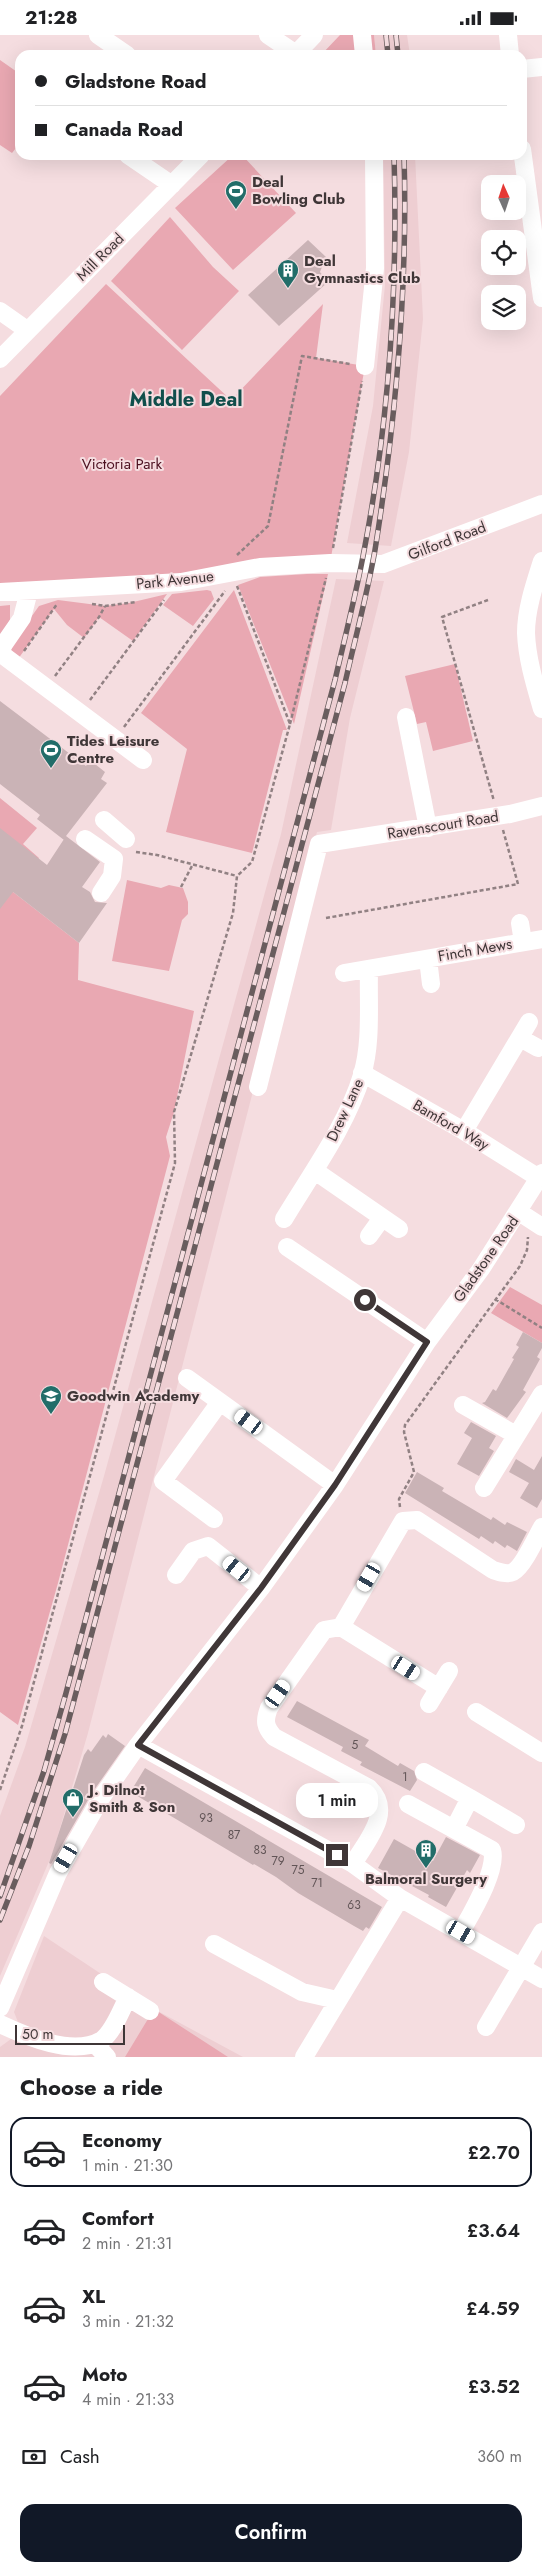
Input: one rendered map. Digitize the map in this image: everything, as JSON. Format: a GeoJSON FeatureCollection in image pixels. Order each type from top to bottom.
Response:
{"type":"FeatureCollection","features":[{"type":"Feature","properties":{"kind":"street"},"geometry":{"type":"LineString","coordinates":[[98,35],[120,50]]}},
{"type":"Feature","properties":{"kind":"street"},"geometry":{"type":"LineString","coordinates":[[268,35],[289,50]]}},
{"type":"Feature","properties":{"kind":"street"},"geometry":{"type":"LineString","coordinates":[[300,50],[314,35]]}},
{"type":"Feature","properties":{"kind":"street"},"geometry":{"type":"LineString","coordinates":[[362,35],[364,50]]}},
{"type":"Feature","properties":{"kind":"street"},"geometry":{"type":"LineString","coordinates":[[508,35],[510,50]]}},
{"type":"Feature","properties":{"kind":"street"},"geometry":{"type":"LineString","coordinates":[[527,68],[542,67]]}},
{"type":"Feature","properties":{"kind":"street"},"geometry":{"type":"LineString","coordinates":[[135,160],[172,185]]}},
{"type":"Feature","properties":{"kind":"street","name":"Mill Road"},"geometry":{"type":"LineString","coordinates":[[0,359],[196,160]]}},
{"type":"Feature","properties":{"kind":"street"},"geometry":{"type":"LineString","coordinates":[[365,366],[375,268],[374,160]]}},
{"type":"Feature","properties":{"kind":"street"},"geometry":{"type":"LineString","coordinates":[[525,160],[536,200],[542,298]]}},
{"type":"Feature","properties":{"kind":"street"},"geometry":{"type":"LineString","coordinates":[[0,311],[27,330]]}},
{"type":"Feature","properties":{"kind":"street","name":"Gilford Road"},"geometry":{"type":"LineString","coordinates":[[350,563],[383,564],[395,561],[542,506]]}},
{"type":"Feature","properties":{"kind":"street"},"geometry":{"type":"LineString","coordinates":[[541,705],[530,663],[526,631],[530,603],[542,561]]}},
{"type":"Feature","properties":{"kind":"street","name":"Park Avenue"},"geometry":{"type":"LineString","coordinates":[[0,592],[181,582],[234,577],[260,567],[350,563]]}},
{"type":"Feature","properties":{"kind":"street"},"geometry":{"type":"LineString","coordinates":[[29,591],[22,618],[0,651],[46,689],[143,761]]}},
{"type":"Feature","properties":{"kind":"street"},"geometry":{"type":"LineString","coordinates":[[406,717],[428,828]]}},
{"type":"Feature","properties":{"kind":"street","name":"Ravenscourt Road"},"geometry":{"type":"LineString","coordinates":[[258,1087],[319,845],[499,816],[542,805]]}},
{"type":"Feature","properties":{"kind":"street"},"geometry":{"type":"LineString","coordinates":[[104,820],[128,845]]}},
{"type":"Feature","properties":{"kind":"street"},"geometry":{"type":"LineString","coordinates":[[85,839],[114,859],[112,876],[101,893]]}},
{"type":"Feature","properties":{"kind":"street","name":"Finch Mews"},"geometry":{"type":"LineString","coordinates":[[520,923],[523,942]]}},
{"type":"Feature","properties":{"kind":"street","name":"Finch Mews"},"geometry":{"type":"LineString","coordinates":[[344,973],[542,939]]}},
{"type":"Feature","properties":{"kind":"street","name":"Finch Mews"},"geometry":{"type":"LineString","coordinates":[[428,959],[431,984]]}},
{"type":"Feature","properties":{"kind":"street","name":"Drew Lane"},"geometry":{"type":"LineString","coordinates":[[284,1219],[310,1178],[354,1096],[362,1073],[367,1039],[369,969]]}},
{"type":"Feature","properties":{"kind":"street"},"geometry":{"type":"LineString","coordinates":[[464,1131],[529,1022]]}},
{"type":"Feature","properties":{"kind":"street"},"geometry":{"type":"LineString","coordinates":[[520,1037],[538,1048]]}},
{"type":"Feature","properties":{"kind":"street","name":"Bamford Way"},"geometry":{"type":"LineString","coordinates":[[362,1073],[541,1176]]}},
{"type":"Feature","properties":{"kind":"street","name":"Gladstone Road"},"geometry":{"type":"LineString","coordinates":[[0,2008],[58,1873],[101,1798],[138,1745],[261,1588],[335,1485],[427,1342],[481,1269],[541,1176]]}},
{"type":"Feature","properties":{"kind":"street"},"geometry":{"type":"LineString","coordinates":[[310,1178],[399,1229]]}},
{"type":"Feature","properties":{"kind":"street"},"geometry":{"type":"LineString","coordinates":[[516,1217],[542,1227]]}},
{"type":"Feature","properties":{"kind":"street"},"geometry":{"type":"LineString","coordinates":[[369,1236],[382,1218]]}},
{"type":"Feature","properties":{"kind":"street"},"geometry":{"type":"LineString","coordinates":[[287,1247],[427,1342]]}},
{"type":"Feature","properties":{"kind":"street"},"geometry":{"type":"LineString","coordinates":[[187,1378],[335,1485]]}},
{"type":"Feature","properties":{"kind":"street"},"geometry":{"type":"LineString","coordinates":[[484,1488],[542,1394]]}},
{"type":"Feature","properties":{"kind":"street"},"geometry":{"type":"LineString","coordinates":[[214,1519],[162,1481],[220,1402]]}},
{"type":"Feature","properties":{"kind":"street"},"geometry":{"type":"LineString","coordinates":[[463,1405],[516,1435]]}},
{"type":"Feature","properties":{"kind":"street"},"geometry":{"type":"LineString","coordinates":[[341,1627],[403,1521],[417,1520],[493,1570],[504,1573],[514,1572],[521,1564],[542,1527]]}},
{"type":"Feature","properties":{"kind":"street"},"geometry":{"type":"LineString","coordinates":[[176,1575],[193,1551],[202,1546],[208,1546],[261,1588]]}},
{"type":"Feature","properties":{"kind":"street"},"geometry":{"type":"LineString","coordinates":[[353,1864],[380,1818],[381,1808],[377,1796],[369,1788],[274,1737],[266,1729],[264,1719],[269,1708],[324,1630],[341,1627],[439,1689]]}},
{"type":"Feature","properties":{"kind":"street"},"geometry":{"type":"LineString","coordinates":[[429,1704],[449,1671]]}},
{"type":"Feature","properties":{"kind":"street"},"geometry":{"type":"LineString","coordinates":[[476,1712],[542,1753]]}},
{"type":"Feature","properties":{"kind":"street"},"geometry":{"type":"LineString","coordinates":[[138,1745],[353,1864],[400,1898],[542,1979]]}},
{"type":"Feature","properties":{"kind":"street"},"geometry":{"type":"LineString","coordinates":[[424,1772],[516,1825]]}},
{"type":"Feature","properties":{"kind":"street"},"geometry":{"type":"LineString","coordinates":[[454,1829],[470,1798]]}},
{"type":"Feature","properties":{"kind":"street"},"geometry":{"type":"LineString","coordinates":[[408,1804],[492,1850],[494,1862],[477,1904],[461,1932]]}},
{"type":"Feature","properties":{"kind":"street"},"geometry":{"type":"LineString","coordinates":[[304,2057],[400,1898]]}},
{"type":"Feature","properties":{"kind":"street"},"geometry":{"type":"LineString","coordinates":[[486,2027],[542,1932]]}},
{"type":"Feature","properties":{"kind":"street"},"geometry":{"type":"LineString","coordinates":[[214,1944],[302,1992],[337,2000]]}},
{"type":"Feature","properties":{"kind":"street"},"geometry":{"type":"LineString","coordinates":[[104,1982],[150,2011]]}},
{"type":"Feature","properties":{"kind":"street"},"geometry":{"type":"LineString","coordinates":[[0,2024],[73,2053],[103,2040],[128,1997]]}},
{"type":"Feature","properties":{"kind":"street"},"geometry":{"type":"LineString","coordinates":[[95,2044],[107,2057]]}},
{"type":"Feature","properties":{"kind":"path"},"geometry":{"type":"LineString","coordinates":[[0,1790],[22,1726],[175,1163],[174,1112],[233,913],[237,877],[252,862],[290,724],[330,563],[365,366],[302,356],[268,526],[230,561],[234,577],[290,724]]}},
{"type":"Feature","properties":{"kind":"path"},"geometry":{"type":"LineString","coordinates":[[114,739],[234,577]]}},
{"type":"Feature","properties":{"kind":"path"},"geometry":{"type":"LineString","coordinates":[[79,713],[167,594]]}},
{"type":"Feature","properties":{"kind":"path"},"geometry":{"type":"LineString","coordinates":[[14,664],[58,600]]}},
{"type":"Feature","properties":{"kind":"path"},"geometry":{"type":"LineString","coordinates":[[326,918],[518,884],[442,617],[488,600]]}},
{"type":"Feature","properties":{"kind":"path"},"geometry":{"type":"LineString","coordinates":[[46,689],[105,606]]}},
{"type":"Feature","properties":{"kind":"path"},"geometry":{"type":"LineString","coordinates":[[128,845],[237,877]]}},
{"type":"Feature","properties":{"kind":"path"},"geometry":{"type":"LineString","coordinates":[[181,887],[193,864]]}},
{"type":"Feature","properties":{"kind":"path"},"geometry":{"type":"LineString","coordinates":[[403,1521],[399,1499],[414,1472],[404,1432],[405,1425],[520,1266],[527,1250],[528,1231],[516,1217]]}},
{"type":"Feature","properties":{"kind":"path"},"geometry":{"type":"LineString","coordinates":[[495,1299],[542,1328]]}},
{"type":"Feature","properties":{"kind":"shaded area"},"geometry":{"type":"Polygon","coordinates":[[[374,35],[407,35],[409,50],[376,50],[374,35]]]}},
{"type":"Feature","properties":{"kind":"shaded area"},"geometry":{"type":"Polygon","coordinates":[[[383,160],[415,160],[423,319],[409,452],[391,546],[347,543],[373,406],[385,285],[383,160]]]}},
{"type":"Feature","properties":{"kind":"shaded area"},"geometry":{"type":"Polygon","coordinates":[[[336,579],[384,581],[350,718],[331,830],[317,832],[286,947],[252,1095],[88,1733],[53,1852],[0,1976],[0,1816],[25,1747],[104,1476],[281,834],[336,579]]]}},
{"type":"Feature","properties":{"kind":"shaded area"},"geometry":{"type":"Polygon","coordinates":[[[44,1936],[154,2009],[243,2057],[0,2057],[0,2047],[11,2039],[15,2031],[18,2022],[14,2012],[44,1936]]]}},
{"type":"Feature","properties":{"kind":"green space"},"geometry":{"type":"Polygon","coordinates":[[[340,35],[374,35],[376,50],[326,50],[340,35]]]}},
{"type":"Feature","properties":{"kind":"green space"},"geometry":{"type":"Polygon","coordinates":[[[0,60],[15,70],[15,149],[12,153],[0,145],[0,60]]]}},
{"type":"Feature","properties":{"kind":"green space","name":"Deal Bowling Club"},"geometry":{"type":"Polygon","coordinates":[[[228,160],[247,160],[296,213],[233,270],[175,208],[228,160]]]}},
{"type":"Feature","properties":{"kind":"green space"},"geometry":{"type":"Polygon","coordinates":[[[170,217],[213,267],[239,291],[182,350],[111,281],[170,217]]]}},
{"type":"Feature","properties":{"kind":"green space","name":"Victoria Park"},"geometry":{"type":"Polygon","coordinates":[[[106,284],[231,400],[323,304],[316,358],[365,366],[330,563],[0,592],[0,396],[106,284]]]}},
{"type":"Feature","properties":{"kind":"green space"},"geometry":{"type":"Polygon","coordinates":[[[328,574],[294,724],[238,585],[260,577],[328,574]]]}},
{"type":"Feature","properties":{"kind":"green space"},"geometry":{"type":"Polygon","coordinates":[[[234,590],[287,730],[283,730],[252,853],[166,832],[187,749],[141,713],[234,590]]]}},
{"type":"Feature","properties":{"kind":"green space"},"geometry":{"type":"Polygon","coordinates":[[[211,591],[214,599],[193,626],[163,605],[172,594],[211,591]]]}},
{"type":"Feature","properties":{"kind":"green space"},"geometry":{"type":"Polygon","coordinates":[[[167,594],[133,641],[99,617],[84,638],[67,625],[54,609],[18,659],[11,652],[12,644],[39,606],[58,600],[105,606],[129,603],[167,594]]]}},
{"type":"Feature","properties":{"kind":"green space"},"geometry":{"type":"Polygon","coordinates":[[[10,605],[10,620],[0,638],[0,606],[10,605]]]}},
{"type":"Feature","properties":{"kind":"green space"},"geometry":{"type":"Polygon","coordinates":[[[455,664],[473,741],[433,751],[426,722],[417,724],[405,676],[455,664]]]}},
{"type":"Feature","properties":{"kind":"green space"},"geometry":{"type":"Polygon","coordinates":[[[0,798],[37,828],[23,844],[39,858],[13,892],[79,943],[78,980],[194,1011],[174,1112],[166,1137],[170,1156],[58,1583],[18,1725],[0,1712],[0,798]]]}},
{"type":"Feature","properties":{"kind":"green space"},"geometry":{"type":"Polygon","coordinates":[[[127,880],[161,888],[169,885],[183,888],[188,902],[188,914],[182,920],[169,971],[112,961],[127,880]]]}},
{"type":"Feature","properties":{"kind":"green space"},"geometry":{"type":"Polygon","coordinates":[[[510,1287],[542,1305],[542,1343],[491,1313],[510,1287]]]}},
{"type":"Feature","properties":{"kind":"green space"},"geometry":{"type":"Polygon","coordinates":[[[154,2009],[228,2057],[125,2057],[154,2009]]]}},
{"type":"Feature","properties":{"kind":"building","name":"Deal Gymnastics Club"},"geometry":{"type":"Polygon","coordinates":[[[308,240],[326,257],[320,272],[328,282],[279,326],[248,295],[308,240]]]}},
{"type":"Feature","properties":{"kind":"building"},"geometry":{"type":"Polygon","coordinates":[[[0,701],[86,766],[90,760],[105,772],[101,779],[107,783],[66,836],[100,862],[82,887],[90,892],[95,902],[107,903],[79,943],[13,892],[0,909],[0,828],[47,865],[64,840],[37,819],[40,815],[0,784],[0,701]]]}},
{"type":"Feature","properties":{"kind":"building"},"geometry":{"type":"Polygon","coordinates":[[[523,1332],[542,1343],[542,1348],[537,1357],[540,1359],[523,1390],[526,1392],[507,1418],[482,1403],[485,1402],[493,1389],[496,1391],[514,1359],[512,1358],[519,1347],[516,1345],[523,1332]]]}},
{"type":"Feature","properties":{"kind":"building"},"geometry":{"type":"Polygon","coordinates":[[[471,1422],[496,1436],[489,1448],[494,1451],[479,1476],[457,1464],[472,1438],[464,1433],[471,1422]]]}},
{"type":"Feature","properties":{"kind":"building"},"geometry":{"type":"Polygon","coordinates":[[[542,1456],[542,1499],[537,1508],[520,1498],[529,1483],[509,1472],[516,1459],[534,1470],[542,1456]]]}},
{"type":"Feature","properties":{"kind":"building"},"geometry":{"type":"Polygon","coordinates":[[[417,1472],[444,1488],[442,1491],[491,1520],[493,1517],[505,1525],[507,1522],[527,1532],[517,1551],[507,1545],[505,1548],[495,1541],[493,1544],[481,1536],[479,1539],[405,1493],[417,1472]]]}},
{"type":"Feature","properties":{"kind":"building"},"geometry":{"type":"Polygon","coordinates":[[[297,1701],[369,1740],[365,1746],[398,1766],[400,1763],[414,1771],[417,1780],[410,1791],[360,1765],[362,1762],[341,1751],[343,1747],[287,1717],[297,1701]]]}},
{"type":"Feature","properties":{"kind":"building"},"geometry":{"type":"Polygon","coordinates":[[[108,1734],[125,1746],[92,1793],[51,1864],[49,1863],[84,1755],[88,1749],[91,1752],[103,1735],[106,1738],[108,1734]]]}},
{"type":"Feature","properties":{"kind":"building"},"geometry":{"type":"Polygon","coordinates":[[[145,1768],[382,1907],[369,1929],[366,1927],[363,1931],[354,1926],[298,1893],[276,1877],[134,1794],[137,1788],[134,1786],[145,1768]]]}},
{"type":"Feature","properties":{"kind":"building","name":"Balmoral Surgery"},"geometry":{"type":"Polygon","coordinates":[[[446,1837],[480,1855],[470,1873],[467,1870],[446,1907],[428,1897],[429,1895],[378,1868],[394,1839],[433,1861],[446,1837]]]}},
{"type":"Feature","properties":{"kind":"railway"},"geometry":{"type":"LineString","coordinates":[[386,35],[388,50]]}},
{"type":"Feature","properties":{"kind":"railway"},"geometry":{"type":"LineString","coordinates":[[396,35],[398,50]]}},
{"type":"Feature","properties":{"kind":"railway"},"geometry":{"type":"LineString","coordinates":[[0,1896],[44,1771],[66,1693],[335,680],[354,599],[373,502],[386,403],[395,254],[394,160]]}},
{"type":"Feature","properties":{"kind":"railway"},"geometry":{"type":"LineString","coordinates":[[0,1920],[29,1846],[65,1734],[345,683],[365,600],[375,550],[389,452],[399,353],[404,254],[404,160]]}},
{"type":"Feature","properties":{"kind":"place","name":"Deal Bowling Club"},"geometry":{"type":"Point","coordinates":[236,210]}},
{"type":"Feature","properties":{"kind":"place","name":"Deal Gymnastics Club"},"geometry":{"type":"Point","coordinates":[288,289]}},
{"type":"Feature","properties":{"kind":"place","name":"Tides Leisure Centre"},"geometry":{"type":"Point","coordinates":[51,769]}},
{"type":"Feature","properties":{"kind":"place","name":"Goodwin Academy"},"geometry":{"type":"Point","coordinates":[51,1415]}},
{"type":"Feature","properties":{"kind":"place","name":"J. Dilnot Smith & Son"},"geometry":{"type":"Point","coordinates":[73,1818]}},
{"type":"Feature","properties":{"kind":"place","name":"Balmoral Surgery"},"geometry":{"type":"Point","coordinates":[426,1869]}},
{"type":"Feature","properties":{"kind":"district","name":"Middle Deal"},"geometry":{"type":"Point","coordinates":[186,399]}},
{"type":"Feature","properties":{"kind":"route"},"geometry":{"type":"LineString","coordinates":[[337,1855],[138,1745],[261,1588],[335,1485],[427,1342],[365,1300]]}}]}
